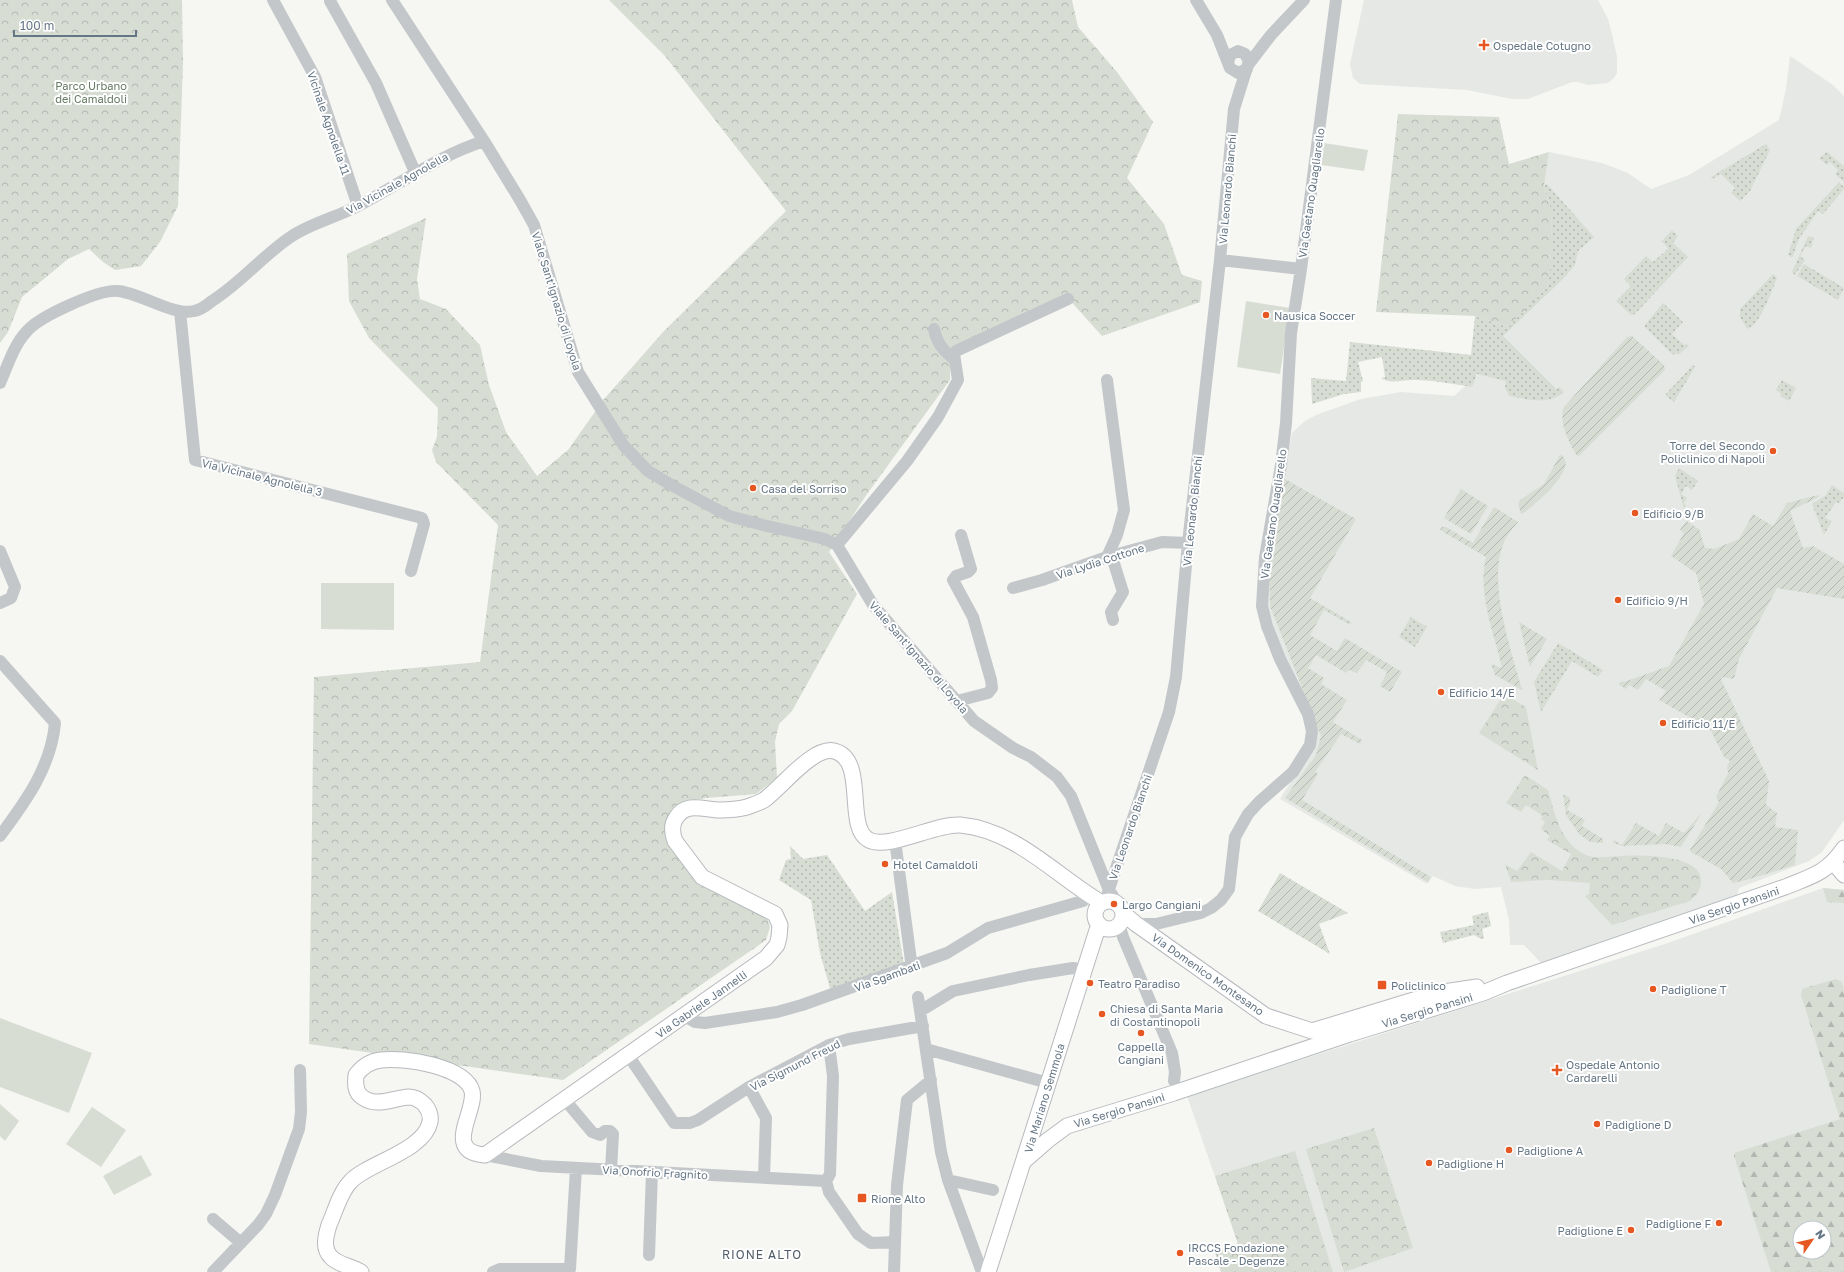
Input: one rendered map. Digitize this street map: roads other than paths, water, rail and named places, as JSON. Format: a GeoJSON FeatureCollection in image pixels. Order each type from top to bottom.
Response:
{"type":"FeatureCollection","features":[{"type":"Feature","properties":{"kind":"main road","name":"Via Gabriele Jannelli"},"geometry":{"type":"LineString","coordinates":[[485,1155],[766,958],[777,945],[780,925],[775,914],[702,877],[675,841],[673,834],[674,821],[683,810],[696,807],[719,810],[746,807],[762,800],[819,753],[832,751],[844,757],[851,768],[858,826],[863,836],[873,842],[895,840],[935,829],[960,825],[987,832],[1012,842],[1084,897],[1109,909]]}},
{"type":"Feature","properties":{"kind":"main road"},"geometry":{"type":"LineString","coordinates":[[1844,848],[1834,863],[1844,875]]}},
{"type":"Feature","properties":{"kind":"main road","name":"Via Sergio Pansini"},"geometry":{"type":"LineString","coordinates":[[1025,1160],[1067,1126],[1483,993],[1507,982],[1785,887],[1820,873],[1834,863]]}},
{"type":"Feature","properties":{"kind":"main road","name":"Via Domenico Montesano"},"geometry":{"type":"LineString","coordinates":[[1109,909],[1136,924],[1266,1016],[1312,1031],[1437,993],[1507,982]]}},
{"type":"Feature","properties":{"kind":"main road","name":"Via Mariano Semmola"},"geometry":{"type":"LineString","coordinates":[[988,1272],[1025,1160],[1084,970],[1109,909]]}},
{"type":"Feature","properties":{"kind":"main road"},"geometry":{"type":"LineString","coordinates":[[360,1272],[331,1257],[326,1245],[326,1235],[344,1192],[349,1182],[359,1174],[389,1159],[415,1142],[430,1122],[427,1108],[416,1099],[409,1098],[384,1102],[369,1102],[359,1095],[355,1082],[360,1070],[369,1064],[381,1060],[402,1060],[437,1066],[457,1075],[467,1082],[472,1090],[473,1099],[464,1129],[465,1143],[469,1150],[476,1155],[485,1155]]}},
{"type":"Feature","properties":{"kind":"street","name":"Vicinale Agnolella 11"},"geometry":{"type":"LineString","coordinates":[[273,0],[315,78],[358,206]]}},
{"type":"Feature","properties":{"kind":"street","name":"Viale Sant'Ignazio di Loyola"},"geometry":{"type":"LineString","coordinates":[[392,0],[484,140],[534,225],[578,372],[624,446],[648,471],[694,498],[729,516],[825,539],[837,545],[873,605],[974,721],[1013,748],[1031,757],[1057,777],[1066,787],[1071,796],[1109,909],[1123,937],[1172,1053],[1175,1072],[1174,1081]]}},
{"type":"Feature","properties":{"kind":"street"},"geometry":{"type":"LineString","coordinates":[[1196,0],[1217,35],[1240,52],[1248,57],[1248,67],[1238,73],[1229,66],[1230,55],[1240,52],[1271,35],[1304,0]]}},
{"type":"Feature","properties":{"kind":"street","name":"Via Gaetano Quagliarello"},"geometry":{"type":"LineString","coordinates":[[1136,924],[1156,924],[1201,913],[1221,900],[1229,889],[1235,837],[1248,814],[1259,802],[1293,772],[1310,745],[1312,731],[1308,714],[1280,659],[1266,626],[1262,606],[1265,557],[1281,465],[1286,423],[1291,333],[1301,269],[1336,0]]}},
{"type":"Feature","properties":{"kind":"street"},"geometry":{"type":"LineString","coordinates":[[330,1],[376,83],[415,172]]}},
{"type":"Feature","properties":{"kind":"street","name":"Via Leonardo Bianchi"},"geometry":{"type":"LineString","coordinates":[[1109,909],[1169,712],[1176,677],[1188,543],[1220,260],[1234,109],[1229,66],[1217,35]]}},
{"type":"Feature","properties":{"kind":"street","name":"Via Leonardo Bianchi"},"geometry":{"type":"LineString","coordinates":[[1234,109],[1248,67],[1271,35]]}},
{"type":"Feature","properties":{"kind":"street","name":"Via Vicinale Agnolella"},"geometry":{"type":"LineString","coordinates":[[0,383],[15,347],[28,329],[55,313],[94,294],[118,291],[180,311],[194,312],[223,295],[277,246],[294,235],[358,206],[415,172],[465,147],[484,140]]}},
{"type":"Feature","properties":{"kind":"street"},"geometry":{"type":"LineString","coordinates":[[1220,260],[1301,269]]}},
{"type":"Feature","properties":{"kind":"street"},"geometry":{"type":"LineString","coordinates":[[837,545],[907,461],[938,417],[958,380],[954,354],[956,351],[1068,299]]}},
{"type":"Feature","properties":{"kind":"street","name":"Via Vicinale Agnolella 3"},"geometry":{"type":"LineString","coordinates":[[180,311],[195,460],[422,518],[424,524],[411,571]]}},
{"type":"Feature","properties":{"kind":"street"},"geometry":{"type":"LineString","coordinates":[[934,329],[936,340],[943,350],[956,360]]}},
{"type":"Feature","properties":{"kind":"street"},"geometry":{"type":"LineString","coordinates":[[1108,380],[1124,510],[1118,535],[1110,557],[1123,592],[1111,612],[1113,620]]}},
{"type":"Feature","properties":{"kind":"street"},"geometry":{"type":"LineString","coordinates":[[957,702],[988,693],[992,688],[974,617],[953,580],[955,577],[968,572],[971,569],[961,535]]}},
{"type":"Feature","properties":{"kind":"street","name":"Via Lydia Cottone"},"geometry":{"type":"LineString","coordinates":[[1013,588],[1162,542],[1188,543]]}},
{"type":"Feature","properties":{"kind":"street"},"geometry":{"type":"LineString","coordinates":[[0,551],[15,587],[11,598],[0,603]]}},
{"type":"Feature","properties":{"kind":"street"},"geometry":{"type":"LineString","coordinates":[[0,836],[28,798],[50,752],[55,723],[2,666]]}},
{"type":"Feature","properties":{"kind":"street"},"geometry":{"type":"LineString","coordinates":[[895,840],[911,960]]}},
{"type":"Feature","properties":{"kind":"street","name":"Via Sgambati"},"geometry":{"type":"LineString","coordinates":[[685,1016],[695,1022],[705,1023],[777,1012],[802,1006],[947,953],[988,928],[1084,897]]}},
{"type":"Feature","properties":{"kind":"street"},"geometry":{"type":"LineString","coordinates":[[920,1011],[953,991],[1029,975],[1073,968],[1084,970]]}},
{"type":"Feature","properties":{"kind":"street"},"geometry":{"type":"LineString","coordinates":[[918,997],[941,1152],[948,1180],[982,1272]]}},
{"type":"Feature","properties":{"kind":"street","name":"Via Sigmund Freud"},"geometry":{"type":"LineString","coordinates":[[628,1055],[674,1123],[690,1123],[698,1120],[749,1087],[829,1045],[849,1039],[923,1026]]}},
{"type":"Feature","properties":{"kind":"street"},"geometry":{"type":"LineString","coordinates":[[829,1045],[832,1089],[830,1174],[826,1181],[829,1192],[858,1234],[871,1243],[895,1242]]}},
{"type":"Feature","properties":{"kind":"street"},"geometry":{"type":"LineString","coordinates":[[926,1050],[1048,1083]]}},
{"type":"Feature","properties":{"kind":"street"},"geometry":{"type":"LineString","coordinates":[[213,1272],[266,1214],[275,1195],[299,1129],[302,1112],[300,1070]]}},
{"type":"Feature","properties":{"kind":"street"},"geometry":{"type":"LineString","coordinates":[[894,1272],[897,1185],[907,1100],[931,1080]]}},
{"type":"Feature","properties":{"kind":"street"},"geometry":{"type":"LineString","coordinates":[[749,1087],[766,1118],[764,1178]]}},
{"type":"Feature","properties":{"kind":"street"},"geometry":{"type":"LineString","coordinates":[[565,1100],[592,1132],[600,1135],[605,1131],[610,1131],[613,1134],[611,1170]]}},
{"type":"Feature","properties":{"kind":"street","name":"Via Onofrio Fragnito"},"geometry":{"type":"LineString","coordinates":[[485,1155],[541,1166],[826,1181]]}},
{"type":"Feature","properties":{"kind":"street"},"geometry":{"type":"LineString","coordinates":[[493,1272],[500,1269],[570,1271],[576,1168]]}},
{"type":"Feature","properties":{"kind":"street"},"geometry":{"type":"LineString","coordinates":[[649,1254],[652,1172]]}},
{"type":"Feature","properties":{"kind":"street"},"geometry":{"type":"LineString","coordinates":[[948,1180],[992,1190]]}},
{"type":"Feature","properties":{"kind":"street"},"geometry":{"type":"LineString","coordinates":[[212,1219],[241,1243]]}},
{"type":"Feature","properties":{"kind":"place","name":"Ospedale Cotugno"},"geometry":{"type":"Point","coordinates":[1484,45]}},
{"type":"Feature","properties":{"kind":"place","name":"Nausica Soccer"},"geometry":{"type":"Point","coordinates":[1266,315]}},
{"type":"Feature","properties":{"kind":"place","name":"Torre del Secondo Policlinico di Napoli"},"geometry":{"type":"Point","coordinates":[1773,451]}},
{"type":"Feature","properties":{"kind":"place","name":"Casa del Sorriso"},"geometry":{"type":"Point","coordinates":[753,488]}},
{"type":"Feature","properties":{"kind":"place","name":"Edificio 9/B"},"geometry":{"type":"Point","coordinates":[1635,513]}},
{"type":"Feature","properties":{"kind":"place","name":"Edificio 9/H"},"geometry":{"type":"Point","coordinates":[1618,600]}},
{"type":"Feature","properties":{"kind":"place","name":"Edificio 14/E"},"geometry":{"type":"Point","coordinates":[1441,692]}},
{"type":"Feature","properties":{"kind":"place","name":"Edificio 11/E"},"geometry":{"type":"Point","coordinates":[1663,723]}},
{"type":"Feature","properties":{"kind":"place","name":"Hotel Camaldoli"},"geometry":{"type":"Point","coordinates":[885,864]}},
{"type":"Feature","properties":{"kind":"place","name":"Largo Cangiani"},"geometry":{"type":"Point","coordinates":[1114,904]}},
{"type":"Feature","properties":{"kind":"place","name":"Teatro Paradiso"},"geometry":{"type":"Point","coordinates":[1090,983]}},
{"type":"Feature","properties":{"kind":"place","name":"Policlinico"},"geometry":{"type":"Point","coordinates":[1382,985]}},
{"type":"Feature","properties":{"kind":"place","name":"Padiglione T"},"geometry":{"type":"Point","coordinates":[1653,989]}},
{"type":"Feature","properties":{"kind":"place","name":"Chiesa di Santa Maria di Costantinopoli"},"geometry":{"type":"Point","coordinates":[1102,1014]}},
{"type":"Feature","properties":{"kind":"place","name":"Cappella Cangiani"},"geometry":{"type":"Point","coordinates":[1141,1033]}},
{"type":"Feature","properties":{"kind":"place","name":"Ospedale Antonio Cardarelli"},"geometry":{"type":"Point","coordinates":[1557,1070]}},
{"type":"Feature","properties":{"kind":"place","name":"Padiglione D"},"geometry":{"type":"Point","coordinates":[1597,1124]}},
{"type":"Feature","properties":{"kind":"place","name":"Padiglione A"},"geometry":{"type":"Point","coordinates":[1509,1150]}},
{"type":"Feature","properties":{"kind":"place","name":"Padiglione H"},"geometry":{"type":"Point","coordinates":[1429,1163]}},
{"type":"Feature","properties":{"kind":"place","name":"Rione Alto"},"geometry":{"type":"Point","coordinates":[862,1198]}},
{"type":"Feature","properties":{"kind":"place","name":"Padiglione F"},"geometry":{"type":"Point","coordinates":[1719,1223]}},
{"type":"Feature","properties":{"kind":"place","name":"Padiglione E"},"geometry":{"type":"Point","coordinates":[1631,1230]}},
{"type":"Feature","properties":{"kind":"place","name":"IRCCS Fondazione Pascale - Degenze"},"geometry":{"type":"Point","coordinates":[1180,1253]}},
{"type":"Feature","properties":{"kind":"district","name":"RIONE ALTO"},"geometry":{"type":"Point","coordinates":[762,1254]}},
{"type":"Feature","properties":{"kind":"park label","name":"Parco Urbano dei Camaldoli"},"geometry":{"type":"Point","coordinates":[91,91]}}]}
